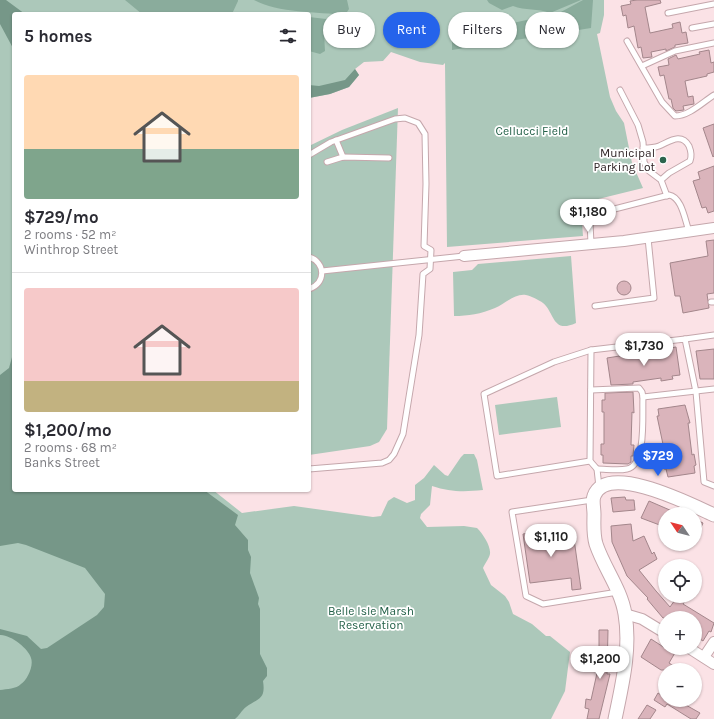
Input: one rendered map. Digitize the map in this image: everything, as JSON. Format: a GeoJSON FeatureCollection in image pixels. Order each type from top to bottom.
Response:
{"type":"FeatureCollection","features":[{"type":"Feature","properties":{"kind":"street"},"geometry":{"type":"LineString","coordinates":[[464,256],[648,238],[714,228]]}},
{"type":"Feature","properties":{"kind":"street"},"geometry":{"type":"LineString","coordinates":[[615,719],[626,660],[625,614],[618,592],[596,542],[596,494],[614,484],[644,486],[714,515]]}},
{"type":"Feature","properties":{"kind":"street"},"geometry":{"type":"LineString","coordinates":[[625,614],[642,619],[658,629]]}},
{"type":"Feature","properties":{"kind":"street"},"geometry":{"type":"LineString","coordinates":[[704,658],[714,642]]}},
{"type":"Feature","properties":{"kind":"street"},"geometry":{"type":"LineString","coordinates":[[699,655],[714,664]]}},
{"type":"Feature","properties":{"kind":"lane"},"geometry":{"type":"LineString","coordinates":[[668,13],[714,4]]}},
{"type":"Feature","properties":{"kind":"lane"},"geometry":{"type":"LineString","coordinates":[[692,28],[714,24]]}},
{"type":"Feature","properties":{"kind":"lane"},"geometry":{"type":"LineString","coordinates":[[627,41],[662,102],[675,116],[682,115],[694,109],[714,95]]}},
{"type":"Feature","properties":{"kind":"lane"},"geometry":{"type":"LineString","coordinates":[[642,66],[676,51],[714,43]]}},
{"type":"Feature","properties":{"kind":"lane"},"geometry":{"type":"LineString","coordinates":[[620,90],[638,126],[646,166],[651,173],[661,180],[667,196]]}},
{"type":"Feature","properties":{"kind":"lane"},"geometry":{"type":"LineString","coordinates":[[311,154],[320,147],[336,140],[396,119],[406,118],[412,120],[422,128],[425,134],[426,184],[424,246],[431,250],[430,269],[423,274],[419,338],[403,434],[397,451],[389,460],[382,463],[311,469]]}},
{"type":"Feature","properties":{"kind":"lane"},"geometry":{"type":"LineString","coordinates":[[643,148],[656,147],[677,138],[683,140],[689,147],[692,156],[690,161],[672,170],[661,180]]}},
{"type":"Feature","properties":{"kind":"lane"},"geometry":{"type":"LineString","coordinates":[[336,140],[343,157]]}},
{"type":"Feature","properties":{"kind":"lane"},"geometry":{"type":"LineString","coordinates":[[327,162],[343,157],[389,158]]}},
{"type":"Feature","properties":{"kind":"lane"},"geometry":{"type":"LineString","coordinates":[[591,244],[590,222],[595,214],[667,196],[673,196],[678,202],[688,232]]}},
{"type":"Feature","properties":{"kind":"lane"},"geometry":{"type":"LineString","coordinates":[[595,306],[654,298],[648,238]]}},
{"type":"Feature","properties":{"kind":"lane"},"geometry":{"type":"LineString","coordinates":[[322,271],[464,256]]}},
{"type":"Feature","properties":{"kind":"lane"},"geometry":{"type":"LineString","coordinates":[[311,258],[318,262],[322,271],[322,276],[318,284],[311,288]]}},
{"type":"Feature","properties":{"kind":"lane"},"geometry":{"type":"LineString","coordinates":[[590,461],[497,476],[484,394],[554,362],[591,350],[685,339],[714,334]]}},
{"type":"Feature","properties":{"kind":"lane"},"geometry":{"type":"LineString","coordinates":[[685,339],[696,392],[704,482],[714,486]]}},
{"type":"Feature","properties":{"kind":"lane"},"geometry":{"type":"LineString","coordinates":[[591,350],[590,461],[597,469],[596,494],[512,512],[526,596],[542,604],[618,592]]}},
{"type":"Feature","properties":{"kind":"lane"},"geometry":{"type":"LineString","coordinates":[[591,390],[639,388],[643,397],[641,450],[637,462],[629,469],[597,469]]}},
{"type":"Feature","properties":{"kind":"lane"},"geometry":{"type":"LineString","coordinates":[[643,397],[714,389]]}},
{"type":"Feature","properties":{"kind":"green space"},"geometry":{"type":"Polygon","coordinates":[[[0,0],[604,0],[604,15],[600,33],[597,34],[610,97],[616,111],[624,123],[632,163],[643,188],[578,204],[579,208],[581,209],[583,236],[447,247],[445,63],[443,65],[420,62],[391,52],[383,61],[364,62],[355,69],[359,75],[349,87],[330,94],[311,98],[311,12],[12,12],[12,492],[216,492],[242,513],[294,506],[373,517],[381,516],[388,501],[394,497],[407,503],[415,500],[415,485],[424,478],[434,465],[448,476],[464,454],[474,454],[477,460],[483,490],[457,491],[432,486],[430,505],[421,514],[420,518],[427,527],[464,526],[477,528],[488,544],[490,551],[483,568],[491,585],[505,596],[509,602],[513,614],[532,624],[546,636],[550,636],[570,652],[565,691],[551,719],[0,719],[0,0]]]}},
{"type":"Feature","properties":{"kind":"green space"},"geometry":{"type":"Polygon","coordinates":[[[398,108],[387,429],[379,442],[370,446],[311,455],[311,145],[342,130],[398,108]]]}},
{"type":"Feature","properties":{"kind":"green space"},"geometry":{"type":"Polygon","coordinates":[[[571,256],[576,323],[568,326],[558,324],[543,303],[526,295],[514,297],[485,312],[454,316],[453,272],[472,270],[478,264],[571,256]]]}},
{"type":"Feature","properties":{"kind":"green space"},"geometry":{"type":"Polygon","coordinates":[[[557,397],[561,427],[499,435],[495,405],[557,397]]]}},
{"type":"Feature","properties":{"kind":"shaded area"},"geometry":{"type":"Polygon","coordinates":[[[0,0],[6,0],[22,12],[12,12],[12,46],[0,24],[0,0]]]}},
{"type":"Feature","properties":{"kind":"shaded area"},"geometry":{"type":"Polygon","coordinates":[[[125,0],[238,0],[233,12],[140,12],[125,0]]]}},
{"type":"Feature","properties":{"kind":"shaded area"},"geometry":{"type":"Polygon","coordinates":[[[254,0],[347,0],[349,9],[347,12],[323,13],[286,10],[254,0]]]}},
{"type":"Feature","properties":{"kind":"shaded area"},"geometry":{"type":"Polygon","coordinates":[[[487,0],[581,0],[552,12],[513,6],[502,10],[489,3],[487,0]]]}},
{"type":"Feature","properties":{"kind":"shaded area"},"geometry":{"type":"Polygon","coordinates":[[[583,0],[593,0],[591,28],[579,30],[579,12],[561,12],[583,0]]]}},
{"type":"Feature","properties":{"kind":"shaded area"},"geometry":{"type":"Polygon","coordinates":[[[311,17],[323,19],[323,48],[325,48],[325,51],[320,54],[311,52],[311,17]]]}},
{"type":"Feature","properties":{"kind":"shaded area"},"geometry":{"type":"Polygon","coordinates":[[[525,20],[525,38],[517,40],[517,22],[525,20]]]}},
{"type":"Feature","properties":{"kind":"shaded area"},"geometry":{"type":"Polygon","coordinates":[[[452,48],[465,48],[452,50],[452,48]]]}},
{"type":"Feature","properties":{"kind":"shaded area"},"geometry":{"type":"Polygon","coordinates":[[[355,69],[359,75],[349,87],[330,94],[311,98],[311,85],[319,86],[345,80],[355,69]]]}},
{"type":"Feature","properties":{"kind":"shaded area"},"geometry":{"type":"Polygon","coordinates":[[[12,357],[12,492],[207,492],[238,515],[235,525],[248,540],[248,550],[251,557],[250,573],[259,598],[260,654],[267,668],[267,676],[263,681],[264,687],[260,698],[246,707],[235,719],[0,719],[0,690],[19,686],[28,676],[32,661],[27,650],[14,639],[0,635],[0,629],[27,636],[41,649],[47,648],[97,615],[104,607],[105,594],[85,568],[26,545],[18,543],[0,546],[0,375],[9,368],[12,357]]]}},
{"type":"Feature","properties":{"kind":"building"},"geometry":{"type":"Polygon","coordinates":[[[660,0],[661,3],[645,7],[650,33],[673,28],[672,24],[680,22],[682,33],[686,32],[688,43],[675,45],[675,47],[666,51],[666,49],[651,52],[652,57],[643,58],[641,47],[638,48],[634,26],[628,28],[626,15],[623,16],[621,6],[631,4],[630,1],[660,0]]]}},
{"type":"Feature","properties":{"kind":"building"},"geometry":{"type":"Polygon","coordinates":[[[709,50],[711,63],[714,62],[714,72],[707,74],[707,76],[685,81],[688,97],[693,96],[694,104],[683,106],[684,110],[676,111],[673,108],[671,99],[669,99],[664,75],[660,76],[658,67],[669,65],[668,59],[676,55],[678,59],[700,54],[699,52],[709,50]]]}},
{"type":"Feature","properties":{"kind":"building"},"geometry":{"type":"Polygon","coordinates":[[[714,124],[714,156],[713,157],[703,128],[714,124]]]}},
{"type":"Feature","properties":{"kind":"building"},"geometry":{"type":"Polygon","coordinates":[[[714,166],[714,211],[708,213],[706,207],[702,208],[693,181],[700,179],[698,172],[714,166]]]}},
{"type":"Feature","properties":{"kind":"building"},"geometry":{"type":"Polygon","coordinates":[[[714,240],[714,293],[707,294],[709,308],[683,313],[680,296],[675,296],[670,263],[708,256],[706,241],[714,240]]]}},
{"type":"Feature","properties":{"kind":"building"},"geometry":{"type":"Polygon","coordinates":[[[621,281],[627,281],[631,285],[631,291],[627,295],[621,295],[617,291],[617,285],[621,281]]]}},
{"type":"Feature","properties":{"kind":"building"},"geometry":{"type":"Polygon","coordinates":[[[676,347],[680,375],[672,376],[673,379],[661,381],[661,378],[633,382],[633,384],[611,385],[607,358],[676,347]]]}},
{"type":"Feature","properties":{"kind":"building"},"geometry":{"type":"Polygon","coordinates":[[[714,349],[714,379],[700,379],[696,351],[714,349]]]}},
{"type":"Feature","properties":{"kind":"building"},"geometry":{"type":"Polygon","coordinates":[[[633,392],[634,413],[632,412],[631,445],[634,445],[631,462],[628,464],[603,463],[603,455],[601,455],[601,444],[604,444],[604,412],[602,412],[602,400],[605,400],[605,393],[633,392]]]}},
{"type":"Feature","properties":{"kind":"building"},"geometry":{"type":"Polygon","coordinates":[[[685,405],[690,423],[688,423],[692,455],[694,454],[696,465],[694,466],[695,473],[668,477],[666,469],[664,469],[664,449],[657,416],[659,416],[658,409],[685,405]]]}},
{"type":"Feature","properties":{"kind":"building"},"geometry":{"type":"Polygon","coordinates":[[[625,497],[626,500],[634,500],[635,510],[613,512],[611,498],[625,497]]]}},
{"type":"Feature","properties":{"kind":"building"},"geometry":{"type":"Polygon","coordinates":[[[649,501],[663,507],[658,507],[658,524],[641,518],[649,501]]]}},
{"type":"Feature","properties":{"kind":"building"},"geometry":{"type":"Polygon","coordinates":[[[631,524],[633,541],[644,536],[652,554],[654,552],[657,559],[639,570],[658,593],[658,603],[666,603],[670,607],[673,603],[684,603],[683,604],[694,611],[658,612],[647,599],[648,598],[627,576],[612,542],[611,526],[631,524]]]}},
{"type":"Feature","properties":{"kind":"building"},"geometry":{"type":"Polygon","coordinates":[[[556,529],[558,541],[574,539],[581,589],[572,590],[571,578],[530,583],[523,534],[556,529]]]}},
{"type":"Feature","properties":{"kind":"building"},"geometry":{"type":"Polygon","coordinates":[[[702,616],[714,623],[711,632],[709,631],[703,641],[702,616]]]}},
{"type":"Feature","properties":{"kind":"building"},"geometry":{"type":"Polygon","coordinates":[[[599,630],[608,630],[607,674],[610,674],[599,719],[587,719],[589,709],[585,708],[586,699],[591,700],[599,664],[599,630]]]}},
{"type":"Feature","properties":{"kind":"building"},"geometry":{"type":"Polygon","coordinates":[[[651,639],[658,644],[658,655],[674,655],[669,663],[658,663],[658,668],[641,657],[651,639]]]}},
{"type":"Feature","properties":{"kind":"building"},"geometry":{"type":"Polygon","coordinates":[[[658,693],[658,703],[654,700],[658,693]]]}},
{"type":"Feature","properties":{"kind":"building"},"geometry":{"type":"Polygon","coordinates":[[[647,705],[656,710],[650,719],[638,719],[647,705]]]}},
{"type":"Feature","properties":{"kind":"building"},"geometry":{"type":"Polygon","coordinates":[[[672,707],[689,707],[700,713],[696,719],[691,719],[672,707]]]}},
{"type":"Feature","properties":{"kind":"place","name":"Municipal Parking Lot"},"geometry":{"type":"Point","coordinates":[663,160]}},
{"type":"Feature","properties":{"kind":"park label","name":"Cellucci Field"},"geometry":{"type":"Point","coordinates":[532,131]}},
{"type":"Feature","properties":{"kind":"park label","name":"Belle Isle Marsh Reservation"},"geometry":{"type":"Point","coordinates":[371,618]}}]}
